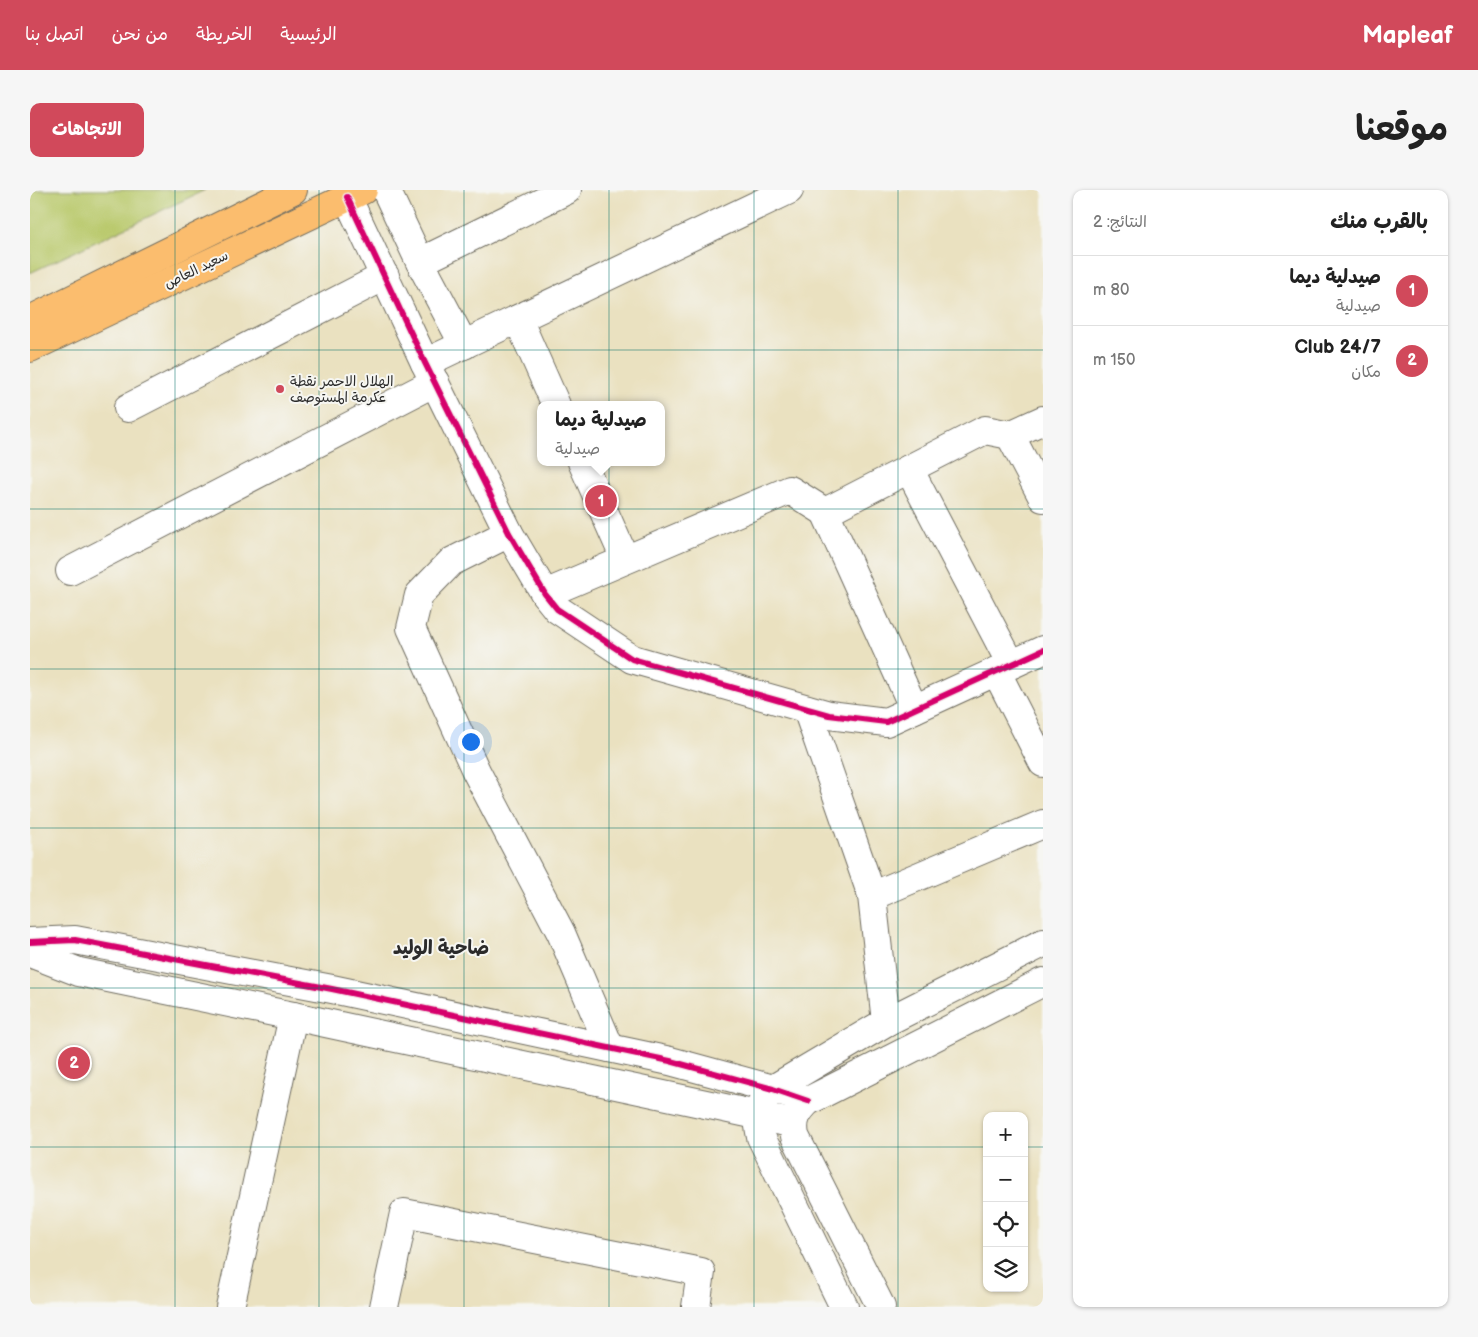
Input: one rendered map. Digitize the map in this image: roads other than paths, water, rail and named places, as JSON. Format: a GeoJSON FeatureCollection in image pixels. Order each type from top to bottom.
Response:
{"type":"FeatureCollection","features":[{"type":"Feature","properties":{"kind":"main road"},"geometry":{"type":"LineString","coordinates":[[30,320],[293,190]]}},
{"type":"Feature","properties":{"kind":"main road","name":"سعيد العاص"},"geometry":{"type":"LineString","coordinates":[[30,348],[355,193]]}},
{"type":"Feature","properties":{"kind":"street"},"geometry":{"type":"LineString","coordinates":[[386,190],[420,262],[464,345]]}},
{"type":"Feature","properties":{"kind":"street"},"geometry":{"type":"LineString","coordinates":[[420,262],[567,190]]}},
{"type":"Feature","properties":{"kind":"street"},"geometry":{"type":"LineString","coordinates":[[70,571],[430,373],[464,345],[789,190]]}},
{"type":"Feature","properties":{"kind":"street"},"geometry":{"type":"LineString","coordinates":[[355,193],[384,276],[509,533],[545,594],[557,609],[632,659],[829,715],[886,722],[1043,650]]}},
{"type":"Feature","properties":{"kind":"street"},"geometry":{"type":"LineString","coordinates":[[128,408],[384,276]]}},
{"type":"Feature","properties":{"kind":"street"},"geometry":{"type":"LineString","coordinates":[[518,319],[554,401]]}},
{"type":"Feature","properties":{"kind":"street"},"geometry":{"type":"LineString","coordinates":[[825,512],[985,430],[1010,435],[1043,420]]}},
{"type":"Feature","properties":{"kind":"street"},"geometry":{"type":"LineString","coordinates":[[1010,435],[1043,498]]}},
{"type":"Feature","properties":{"kind":"street"},"geometry":{"type":"LineString","coordinates":[[584,466],[625,560]]}},
{"type":"Feature","properties":{"kind":"street"},"geometry":{"type":"LineString","coordinates":[[909,469],[1004,668],[1043,763]]}},
{"type":"Feature","properties":{"kind":"street"},"geometry":{"type":"LineString","coordinates":[[545,594],[790,490],[825,512],[914,708]]}},
{"type":"Feature","properties":{"kind":"street"},"geometry":{"type":"LineString","coordinates":[[509,533],[451,562],[420,594],[411,628],[476,771],[560,933],[610,1048]]}},
{"type":"Feature","properties":{"kind":"street"},"geometry":{"type":"LineString","coordinates":[[807,709],[872,896],[886,1022]]}},
{"type":"Feature","properties":{"kind":"street"},"geometry":{"type":"LineString","coordinates":[[872,896],[1043,824]]}},
{"type":"Feature","properties":{"kind":"street"},"geometry":{"type":"LineString","coordinates":[[30,942],[75,940],[332,989],[670,1060],[774,1089],[808,1101]]}},
{"type":"Feature","properties":{"kind":"street"},"geometry":{"type":"LineString","coordinates":[[844,1307],[762,1137],[757,1115],[763,1101],[774,1089],[886,1022],[1043,943]]}},
{"type":"Feature","properties":{"kind":"street"},"geometry":{"type":"LineString","coordinates":[[30,953],[79,972],[293,1016],[793,1124]]}},
{"type":"Feature","properties":{"kind":"street"},"geometry":{"type":"LineString","coordinates":[[881,1307],[795,1136],[793,1124],[797,1112],[808,1101],[1043,982]]}},
{"type":"Feature","properties":{"kind":"street"},"geometry":{"type":"LineString","coordinates":[[230,1307],[293,1016]]}},
{"type":"Feature","properties":{"kind":"street"},"geometry":{"type":"LineString","coordinates":[[384,1307],[404,1214],[701,1272],[696,1307]]}},
{"type":"Feature","properties":{"kind":"place","name":"الهلال الاحمر نقطة عكرمة المستوصف"},"geometry":{"type":"Point","coordinates":[280,389]}},
{"type":"Feature","properties":{"kind":"place","name":"صيدلية ديما"},"geometry":{"type":"Point","coordinates":[601,501]}},
{"type":"Feature","properties":{"kind":"place","name":"Club 24/7"},"geometry":{"type":"Point","coordinates":[74,1063]}},
{"type":"Feature","properties":{"kind":"district","name":"ضاحية الوليد"},"geometry":{"type":"Point","coordinates":[441,947]}}]}
